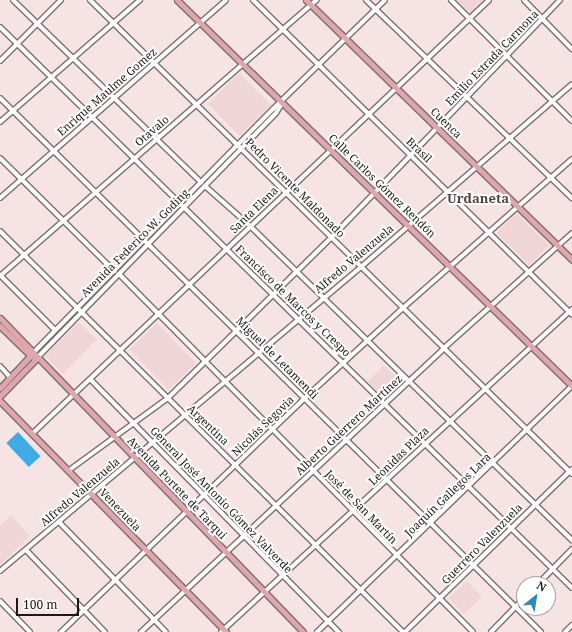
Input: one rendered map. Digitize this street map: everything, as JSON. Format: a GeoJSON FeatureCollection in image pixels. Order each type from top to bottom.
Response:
{"type":"FeatureCollection","features":[{"type":"Feature","properties":{"kind":"main road","name":"Calle Carlos Gómez Rendón"},"geometry":{"type":"LineString","coordinates":[[177,0],[572,386]]}},
{"type":"Feature","properties":{"kind":"main road","name":"Cuenca"},"geometry":{"type":"LineString","coordinates":[[306,0],[572,260]]}},
{"type":"Feature","properties":{"kind":"main road","name":"Avenida Portete de Tarqui"},"geometry":{"type":"LineString","coordinates":[[0,318],[32,354]]}},
{"type":"Feature","properties":{"kind":"main road","name":"Avenida Portete de Tarqui"},"geometry":{"type":"LineString","coordinates":[[0,326],[37,358],[303,632]]}},
{"type":"Feature","properties":{"kind":"main road","name":"Avenida Federico W. Goding"},"geometry":{"type":"LineString","coordinates":[[0,388],[32,354]]}},
{"type":"Feature","properties":{"kind":"main road","name":"Avenida Federico W. Goding"},"geometry":{"type":"LineString","coordinates":[[0,396],[37,358]]}},
{"type":"Feature","properties":{"kind":"main road","name":"Venezuela"},"geometry":{"type":"LineString","coordinates":[[0,401],[223,631]]}},
{"type":"Feature","properties":{"kind":"street"},"geometry":{"type":"LineString","coordinates":[[13,0],[201,182]]}},
{"type":"Feature","properties":{"kind":"street"},"geometry":{"type":"LineString","coordinates":[[0,61],[61,0]]}},
{"type":"Feature","properties":{"kind":"street","name":"Pedro Vicente Maldonado"},"geometry":{"type":"LineString","coordinates":[[90,0],[571,472]]}},
{"type":"Feature","properties":{"kind":"street"},"geometry":{"type":"LineString","coordinates":[[0,122],[140,0]]}},
{"type":"Feature","properties":{"kind":"street","name":"Enrique Maulme Gomez"},"geometry":{"type":"LineString","coordinates":[[0,198],[226,0]]}},
{"type":"Feature","properties":{"kind":"street","name":"Brasil"},"geometry":{"type":"LineString","coordinates":[[252,0],[448,191],[528,272],[571,312]]}},
{"type":"Feature","properties":{"kind":"street","name":"Otavalo"},"geometry":{"type":"LineString","coordinates":[[0,276],[316,0]]}},
{"type":"Feature","properties":{"kind":"street"},"geometry":{"type":"LineString","coordinates":[[366,0],[468,96],[572,198]]}},
{"type":"Feature","properties":{"kind":"street","name":"Avenida Federico W. Goding"},"geometry":{"type":"LineString","coordinates":[[32,354],[201,182],[320,66],[385,0]]}},
{"type":"Feature","properties":{"kind":"street"},"geometry":{"type":"LineString","coordinates":[[451,0],[572,121]]}},
{"type":"Feature","properties":{"kind":"street","name":"Santa Elena"},"geometry":{"type":"LineString","coordinates":[[32,434],[122,351],[330,149],[489,0]]}},
{"type":"Feature","properties":{"kind":"street"},"geometry":{"type":"LineString","coordinates":[[524,0],[572,49]]}},
{"type":"Feature","properties":{"kind":"street","name":"Emilio Estrada Carmona"},"geometry":{"type":"LineString","coordinates":[[68,471],[115,439],[168,398],[332,237],[560,0]]}},
{"type":"Feature","properties":{"kind":"street","name":"Francisco de Marcos y Crespo"},"geometry":{"type":"LineString","coordinates":[[0,27],[344,363],[468,488],[572,588]]}},
{"type":"Feature","properties":{"kind":"street","name":"Alfredo Valenzuela"},"geometry":{"type":"LineString","coordinates":[[0,571],[298,318],[361,267],[509,137],[572,84]]}},
{"type":"Feature","properties":{"kind":"street","name":"Miguel de Letamendi"},"geometry":{"type":"LineString","coordinates":[[0,98],[541,632]]}},
{"type":"Feature","properties":{"kind":"street","name":"Avenida Federico W. Goding"},"geometry":{"type":"LineString","coordinates":[[37,358],[276,113],[282,103]]}},
{"type":"Feature","properties":{"kind":"street"},"geometry":{"type":"LineString","coordinates":[[0,158],[114,271]]}},
{"type":"Feature","properties":{"kind":"street","name":"Nicolás Segovia"},"geometry":{"type":"LineString","coordinates":[[60,632],[144,550],[203,496],[305,398],[488,231],[518,207],[572,159]]}},
{"type":"Feature","properties":{"kind":"street"},"geometry":{"type":"LineString","coordinates":[[205,186],[250,226],[408,382],[572,540]]}},
{"type":"Feature","properties":{"kind":"street","name":"Argentina"},"geometry":{"type":"LineString","coordinates":[[0,231],[404,632]]}},
{"type":"Feature","properties":{"kind":"street","name":"Alberto Guerrero Martínez"},"geometry":{"type":"LineString","coordinates":[[141,632],[242,536],[314,472],[444,348],[572,233]]}},
{"type":"Feature","properties":{"kind":"street","name":"José de San Martín"},"geometry":{"type":"LineString","coordinates":[[119,274],[352,512],[473,632]]}},
{"type":"Feature","properties":{"kind":"street"},"geometry":{"type":"LineString","coordinates":[[0,276],[56,330]]}},
{"type":"Feature","properties":{"kind":"street","name":"Leonidas Plaza"},"geometry":{"type":"LineString","coordinates":[[223,631],[316,544],[388,480],[425,443],[485,388],[571,312]]}},
{"type":"Feature","properties":{"kind":"street"},"geometry":{"type":"LineString","coordinates":[[0,366],[10,377]]}},
{"type":"Feature","properties":{"kind":"street","name":"General José Antonio Gómez Valverde"},"geometry":{"type":"LineString","coordinates":[[91,380],[242,536],[339,632]]}},
{"type":"Feature","properties":{"kind":"street","name":"Joaquín Gallegos Lara"},"geometry":{"type":"LineString","coordinates":[[317,632],[494,464],[572,386]]}},
{"type":"Feature","properties":{"kind":"street","name":"Guerrero Valenzuela"},"geometry":{"type":"LineString","coordinates":[[404,632],[474,566],[535,504],[571,472]]}},
{"type":"Feature","properties":{"kind":"street"},"geometry":{"type":"LineString","coordinates":[[59,522],[166,632]]}},
{"type":"Feature","properties":{"kind":"street"},"geometry":{"type":"LineString","coordinates":[[545,576],[572,549]]}},
{"type":"Feature","properties":{"kind":"street"},"geometry":{"type":"LineString","coordinates":[[26,550],[105,632]]}},
{"type":"Feature","properties":{"kind":"street"},"geometry":{"type":"LineString","coordinates":[[0,601],[30,632]]}},
{"type":"Feature","properties":{"kind":"street"},"geometry":{"type":"LineString","coordinates":[[491,632],[515,607]]}},
{"type":"Feature","properties":{"kind":"street"},"geometry":{"type":"LineString","coordinates":[[565,632],[572,625]]}},
{"type":"Feature","properties":{"kind":"shaded area"},"geometry":{"type":"Polygon","coordinates":[[[457,0],[483,0],[471,14],[457,0]]]}},
{"type":"Feature","properties":{"kind":"shaded area"},"geometry":{"type":"Polygon","coordinates":[[[239,73],[271,105],[240,136],[208,104],[239,73]]]}},
{"type":"Feature","properties":{"kind":"shaded area"},"geometry":{"type":"Polygon","coordinates":[[[516,213],[549,245],[530,265],[497,233],[516,213]]]}},
{"type":"Feature","properties":{"kind":"shaded area"},"geometry":{"type":"Polygon","coordinates":[[[79,322],[97,340],[63,374],[45,356],[79,322]]]}},
{"type":"Feature","properties":{"kind":"shaded area"},"geometry":{"type":"Polygon","coordinates":[[[157,323],[196,363],[169,390],[130,349],[157,323]]]}},
{"type":"Feature","properties":{"kind":"shaded area"},"geometry":{"type":"Polygon","coordinates":[[[384,365],[401,382],[385,398],[368,381],[384,365]]]}},
{"type":"Feature","properties":{"kind":"shaded area"},"geometry":{"type":"Polygon","coordinates":[[[11,515],[30,536],[0,565],[0,526],[11,515]]]}},
{"type":"Feature","properties":{"kind":"shaded area"},"geometry":{"type":"Polygon","coordinates":[[[467,581],[482,597],[464,614],[449,598],[467,581]]]}},
{"type":"Feature","properties":{"kind":"water"},"geometry":{"type":"Polygon","coordinates":[[[18,432],[41,456],[29,467],[6,443],[18,432]]]}},
{"type":"Feature","properties":{"kind":"district","name":"Urdaneta"},"geometry":{"type":"Point","coordinates":[478,198]}}]}
